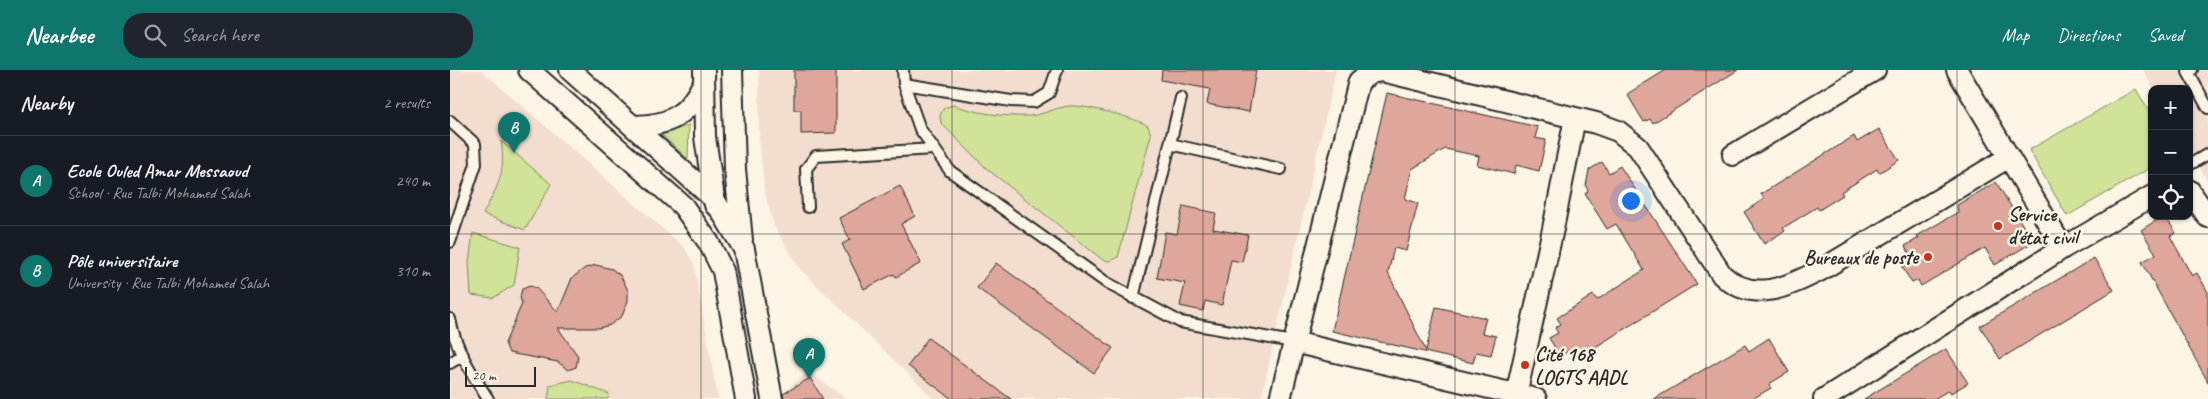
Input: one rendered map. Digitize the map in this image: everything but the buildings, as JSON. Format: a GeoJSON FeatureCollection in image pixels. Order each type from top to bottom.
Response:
{"type":"FeatureCollection","features":[{"type":"Feature","properties":{"kind":"street"},"geometry":{"type":"LineString","coordinates":[[528,70],[683,206],[709,243],[723,271]]}},
{"type":"Feature","properties":{"kind":"street"},"geometry":{"type":"LineString","coordinates":[[570,70],[714,199],[744,249]]}},
{"type":"Feature","properties":{"kind":"street"},"geometry":{"type":"LineString","coordinates":[[732,70],[734,158],[744,249],[772,399]]}},
{"type":"Feature","properties":{"kind":"street"},"geometry":{"type":"LineString","coordinates":[[1733,155],[1875,70]]}},
{"type":"Feature","properties":{"kind":"street"},"geometry":{"type":"LineString","coordinates":[[1957,70],[2063,248]]}},
{"type":"Feature","properties":{"kind":"street"},"geometry":{"type":"LineString","coordinates":[[1280,399],[1360,76],[1382,71],[1606,126],[1627,137],[1638,147],[1722,275],[1740,288],[1754,291],[1793,283],[1821,270],[2009,157]]}},
{"type":"Feature","properties":{"kind":"street"},"geometry":{"type":"LineString","coordinates":[[634,126],[651,126],[676,117],[696,99],[704,76]]}},
{"type":"Feature","properties":{"kind":"street"},"geometry":{"type":"LineString","coordinates":[[704,76],[706,137],[723,271],[746,399]]}},
{"type":"Feature","properties":{"kind":"street"},"geometry":{"type":"LineString","coordinates":[[1516,395],[1553,230],[1574,118]]}},
{"type":"Feature","properties":{"kind":"street"},"geometry":{"type":"LineString","coordinates":[[683,206],[701,205],[714,199],[724,188],[734,158]]}},
{"type":"Feature","properties":{"kind":"street"},"geometry":{"type":"LineString","coordinates":[[2193,196],[2208,217]]}},
{"type":"Feature","properties":{"kind":"street"},"geometry":{"type":"LineString","coordinates":[[1824,399],[2063,248],[2148,198]]}},
{"type":"Feature","properties":{"kind":"street"},"geometry":{"type":"LineString","coordinates":[[1293,342],[1536,399]]}},
{"type":"Feature","properties":{"kind":"lane"},"geometry":{"type":"LineString","coordinates":[[903,70],[904,84],[920,129],[950,171],[1107,283],[1180,322],[1293,342]]}},
{"type":"Feature","properties":{"kind":"lane"},"geometry":{"type":"LineString","coordinates":[[904,84],[1011,101],[1034,102],[1049,93],[1057,70]]}},
{"type":"Feature","properties":{"kind":"lane"},"geometry":{"type":"LineString","coordinates":[[2192,70],[2188,72],[2208,108]]}},
{"type":"Feature","properties":{"kind":"lane"},"geometry":{"type":"LineString","coordinates":[[1133,298],[1181,98]]}},
{"type":"Feature","properties":{"kind":"lane"},"geometry":{"type":"LineString","coordinates":[[450,121],[474,144],[476,164],[450,242]]}},
{"type":"Feature","properties":{"kind":"lane"},"geometry":{"type":"LineString","coordinates":[[1170,144],[1281,169]]}},
{"type":"Feature","properties":{"kind":"lane"},"geometry":{"type":"LineString","coordinates":[[808,206],[806,169],[816,156],[934,149]]}},
{"type":"Feature","properties":{"kind":"lane"},"geometry":{"type":"LineString","coordinates":[[2193,163],[2208,154]]}},
{"type":"Feature","properties":{"kind":"lane"},"geometry":{"type":"LineString","coordinates":[[450,319],[452,333],[488,399]]}},
{"type":"Feature","properties":{"kind":"lane"},"geometry":{"type":"LineString","coordinates":[[450,363],[463,355]]}},
{"type":"Feature","properties":{"kind":"shaded area"},"geometry":{"type":"Polygon","coordinates":[[[450,70],[481,70],[684,247],[694,264],[718,399],[450,399],[450,70]]]}},
{"type":"Feature","properties":{"kind":"shaded area"},"geometry":{"type":"Polygon","coordinates":[[[759,70],[1336,70],[1261,399],[934,399],[800,269],[774,226],[764,189],[759,136],[759,70]]]}},
{"type":"Feature","properties":{"kind":"shaded area"},"geometry":{"type":"Polygon","coordinates":[[[2143,70],[2208,70],[2208,182],[2193,156],[2193,85],[2152,85],[2143,70]]]}},
{"type":"Feature","properties":{"kind":"shaded area"},"geometry":{"type":"Polygon","coordinates":[[[808,372],[847,399],[792,399],[790,386],[808,372]]]}},
{"type":"Feature","properties":{"kind":"green space"},"geometry":{"type":"Polygon","coordinates":[[[2136,89],[2148,110],[2148,169],[2067,216],[2029,150],[2136,89]]]}},
{"type":"Feature","properties":{"kind":"green space"},"geometry":{"type":"Polygon","coordinates":[[[953,105],[990,114],[1010,116],[1029,116],[1077,106],[1122,116],[1148,126],[1151,135],[1118,257],[1110,261],[1103,260],[987,169],[941,123],[940,115],[944,108],[953,105]]]}},
{"type":"Feature","properties":{"kind":"green space"},"geometry":{"type":"Polygon","coordinates":[[[689,125],[688,159],[662,135],[689,125]]]}},
{"type":"Feature","properties":{"kind":"green space"},"geometry":{"type":"Polygon","coordinates":[[[501,141],[551,184],[525,230],[483,214],[500,179],[502,163],[501,141]]]}},
{"type":"Feature","properties":{"kind":"green space"},"geometry":{"type":"Polygon","coordinates":[[[473,233],[520,247],[514,285],[493,298],[471,295],[469,262],[473,233]]]}},
{"type":"Feature","properties":{"kind":"green space"},"geometry":{"type":"Polygon","coordinates":[[[572,380],[609,394],[608,399],[548,399],[550,385],[572,380]]]}},
{"type":"Feature","properties":{"kind":"place","name":"Pôle universitaire"},"geometry":{"type":"Point","coordinates":[514,153]}},
{"type":"Feature","properties":{"kind":"place","name":"Service d'état civil"},"geometry":{"type":"Point","coordinates":[1998,226]}},
{"type":"Feature","properties":{"kind":"place","name":"Bureaux de poste"},"geometry":{"type":"Point","coordinates":[1928,257]}},
{"type":"Feature","properties":{"kind":"place","name":"Cité 168 LOGTS AADL"},"geometry":{"type":"Point","coordinates":[1525,365]}},
{"type":"Feature","properties":{"kind":"place","name":"Ecole Ouled Amar Messaoud"},"geometry":{"type":"Point","coordinates":[809,379]}}]}
